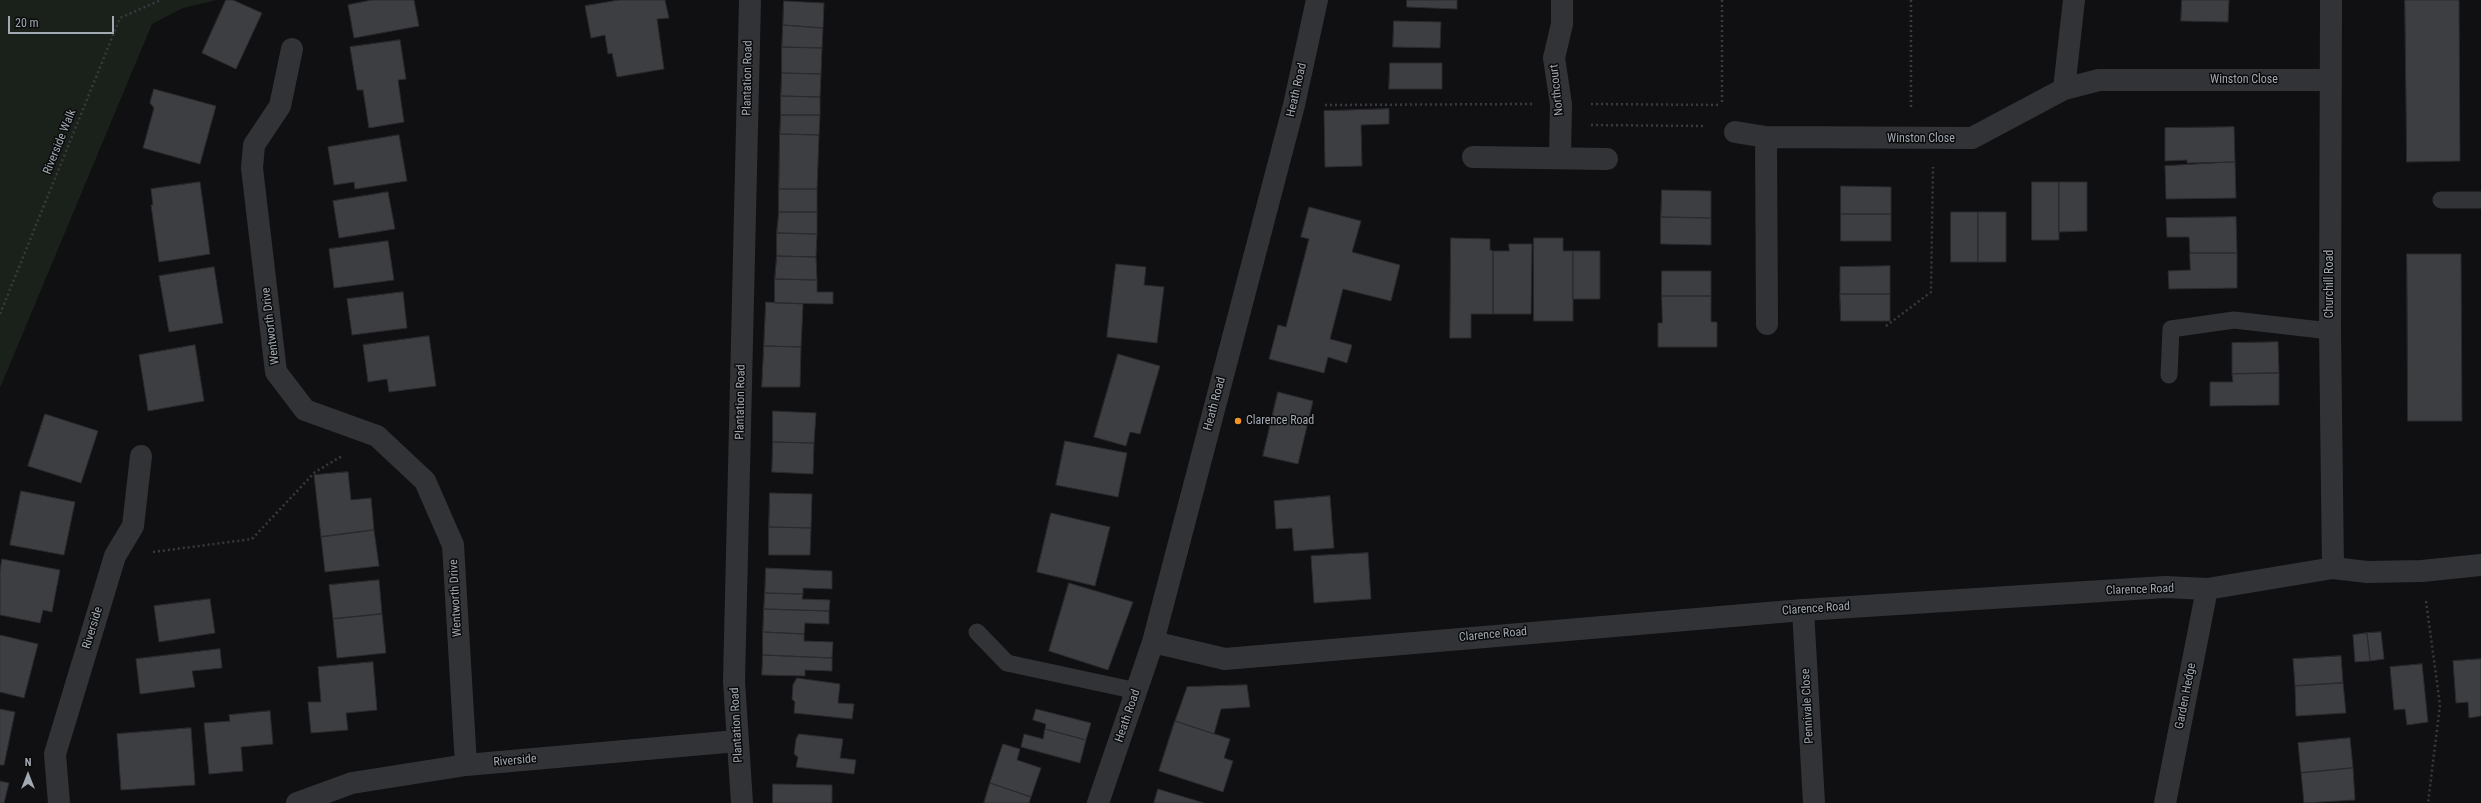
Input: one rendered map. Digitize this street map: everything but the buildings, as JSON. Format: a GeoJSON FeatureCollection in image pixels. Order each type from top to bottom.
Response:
{"type":"FeatureCollection","features":[{"type":"Feature","properties":{"kind":"street","name":"Plantation Road"},"geometry":{"type":"LineString","coordinates":[[742,803],[734,674],[750,0]]}},
{"type":"Feature","properties":{"kind":"street","name":"Heath Road"},"geometry":{"type":"LineString","coordinates":[[1098,803],[1153,642],[1294,105],[1317,0]]}},
{"type":"Feature","properties":{"kind":"street","name":"Northcourt"},"geometry":{"type":"LineString","coordinates":[[1560,157],[1561,104],[1554,58],[1562,24],[1562,0]]}},
{"type":"Feature","properties":{"kind":"street"},"geometry":{"type":"LineString","coordinates":[[2064,89],[2074,0]]}},
{"type":"Feature","properties":{"kind":"street","name":"Churchill Road"},"geometry":{"type":"LineString","coordinates":[[2331,0],[2330,331],[2333,568]]}},
{"type":"Feature","properties":{"kind":"street","name":"Wentworth Drive"},"geometry":{"type":"LineString","coordinates":[[292,49],[280,106],[254,145],[252,168],[276,372],[305,410],[377,436],[425,481],[453,545],[466,765]]}},
{"type":"Feature","properties":{"kind":"street","name":"Winston Close"},"geometry":{"type":"LineString","coordinates":[[1735,132],[1766,137],[1911,140],[1972,138],[2064,89],[2100,80],[2330,80]]}},
{"type":"Feature","properties":{"kind":"street"},"geometry":{"type":"LineString","coordinates":[[1766,137],[1767,324]]}},
{"type":"Feature","properties":{"kind":"street"},"geometry":{"type":"LineString","coordinates":[[1473,157],[1607,158]]}},
{"type":"Feature","properties":{"kind":"street","name":"Riverside"},"geometry":{"type":"LineString","coordinates":[[59,803],[55,754],[115,556],[133,526],[141,456]]}},
{"type":"Feature","properties":{"kind":"street","name":"Clarence Road"},"geometry":{"type":"LineString","coordinates":[[1153,642],[1225,659],[1803,610],[2157,588],[2208,589],[2333,568],[2367,572],[2422,571],[2481,565]]}},
{"type":"Feature","properties":{"kind":"street","name":"Garden Hedge"},"geometry":{"type":"LineString","coordinates":[[2165,803],[2208,589]]}},
{"type":"Feature","properties":{"kind":"street","name":"Pennivale Close"},"geometry":{"type":"LineString","coordinates":[[1803,610],[1814,803]]}},
{"type":"Feature","properties":{"kind":"street","name":"Riverside"},"geometry":{"type":"LineString","coordinates":[[296,803],[352,783],[466,765],[737,741]]}},
{"type":"Feature","properties":{"kind":"lane"},"geometry":{"type":"LineString","coordinates":[[2441,200],[2481,200]]}},
{"type":"Feature","properties":{"kind":"lane"},"geometry":{"type":"LineString","coordinates":[[2169,375],[2171,329],[2234,320],[2330,331]]}},
{"type":"Feature","properties":{"kind":"lane"},"geometry":{"type":"LineString","coordinates":[[977,632],[1007,663],[1137,692]]}},
{"type":"Feature","properties":{"kind":"path","name":"Riverside Walk"},"geometry":{"type":"LineString","coordinates":[[0,314],[120,18],[161,0]]}},
{"type":"Feature","properties":{"kind":"path"},"geometry":{"type":"LineString","coordinates":[[1722,0],[1722,118],[1735,132]]}},
{"type":"Feature","properties":{"kind":"path"},"geometry":{"type":"LineString","coordinates":[[1911,0],[1911,140]]}},
{"type":"Feature","properties":{"kind":"path"},"geometry":{"type":"LineString","coordinates":[[1561,104],[1577,121],[1587,125],[1715,127],[1735,132]]}},
{"type":"Feature","properties":{"kind":"path"},"geometry":{"type":"LineString","coordinates":[[1294,105],[1722,105]]}},
{"type":"Feature","properties":{"kind":"path"},"geometry":{"type":"LineString","coordinates":[[1886,326],[1931,292],[1933,139]]}},
{"type":"Feature","properties":{"kind":"path"},"geometry":{"type":"LineString","coordinates":[[115,556],[252,539],[315,472],[377,436]]}},
{"type":"Feature","properties":{"kind":"path"},"geometry":{"type":"LineString","coordinates":[[2422,571],[2440,705],[2428,803]]}},
{"type":"Feature","properties":{"kind":"shaded area"},"geometry":{"type":"Polygon","coordinates":[[[0,0],[217,0],[183,8],[152,24],[0,388],[0,0]]]}},
{"type":"Feature","properties":{"kind":"place","name":"Clarence Road"},"geometry":{"type":"Point","coordinates":[1238,421]}}]}
